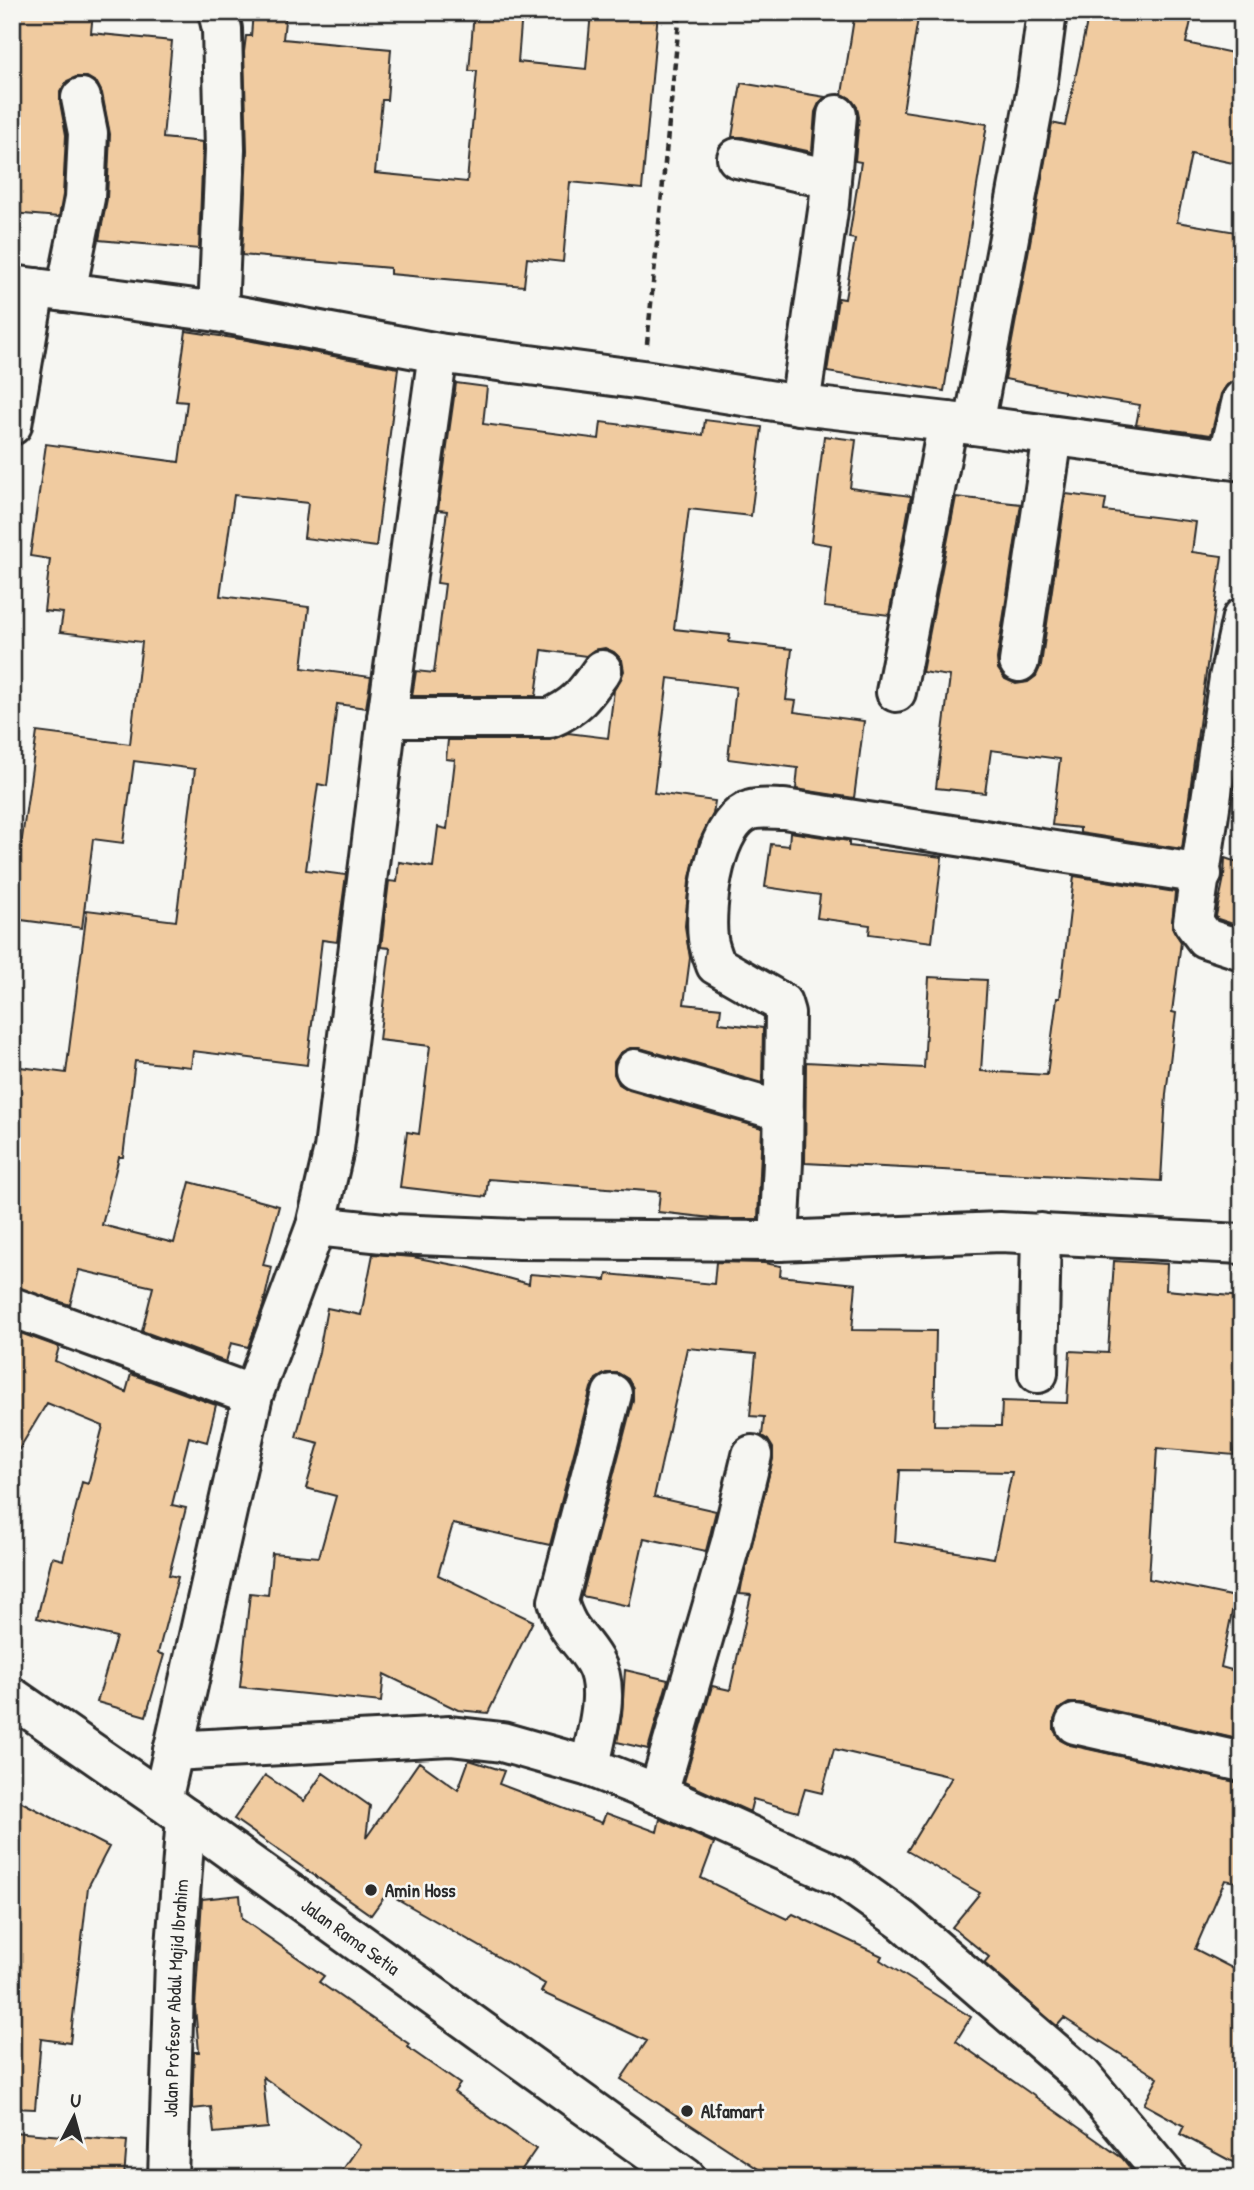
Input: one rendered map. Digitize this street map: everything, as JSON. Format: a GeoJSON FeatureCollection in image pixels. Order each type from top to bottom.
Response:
{"type":"FeatureCollection","features":[{"type":"Feature","properties":{"kind":"street"},"geometry":{"type":"LineString","coordinates":[[218,12],[222,29],[225,150],[218,312]]}},
{"type":"Feature","properties":{"kind":"street"},"geometry":{"type":"LineString","coordinates":[[896,692],[961,424],[1037,87],[1047,12]]}},
{"type":"Feature","properties":{"kind":"street"},"geometry":{"type":"LineString","coordinates":[[12,425],[38,288],[85,198],[88,133],[81,98]]}},
{"type":"Feature","properties":{"kind":"street"},"geometry":{"type":"LineString","coordinates":[[800,405],[829,204],[837,115]]}},
{"type":"Feature","properties":{"kind":"street"},"geometry":{"type":"LineString","coordinates":[[737,158],[831,179]]}},
{"type":"Feature","properties":{"kind":"street"},"geometry":{"type":"LineString","coordinates":[[38,288],[218,312],[438,353],[643,380],[800,405],[1235,460],[1242,400]]}},
{"type":"Feature","properties":{"kind":"street","name":"Jalan Profesor Abdul Majid Ibrahim"},"geometry":{"type":"LineString","coordinates":[[168,2178],[175,1960],[173,1751],[253,1395],[316,1226],[334,1149],[387,718],[438,353]]}},
{"type":"Feature","properties":{"kind":"street"},"geometry":{"type":"LineString","coordinates":[[1019,662],[1053,436]]}},
{"type":"Feature","properties":{"kind":"street"},"geometry":{"type":"LineString","coordinates":[[1242,618],[1236,679],[1194,922],[1205,938],[1242,950]]}},
{"type":"Feature","properties":{"kind":"street"},"geometry":{"type":"LineString","coordinates":[[387,718],[550,718],[580,700],[602,670]]}},
{"type":"Feature","properties":{"kind":"street"},"geometry":{"type":"LineString","coordinates":[[779,1241],[785,1013],[782,1003],[716,965],[708,940],[707,914],[714,863],[730,825],[750,810],[784,809],[1202,874]]}},
{"type":"Feature","properties":{"kind":"street"},"geometry":{"type":"LineString","coordinates":[[635,1069],[784,1112]]}},
{"type":"Feature","properties":{"kind":"street"},"geometry":{"type":"LineString","coordinates":[[316,1226],[393,1234],[508,1238],[779,1241],[1041,1233],[1242,1244]]}},
{"type":"Feature","properties":{"kind":"street"},"geometry":{"type":"LineString","coordinates":[[1038,1373],[1041,1233]]}},
{"type":"Feature","properties":{"kind":"street"},"geometry":{"type":"LineString","coordinates":[[12,1307],[253,1395]]}},
{"type":"Feature","properties":{"kind":"street"},"geometry":{"type":"LineString","coordinates":[[590,1768],[604,1692],[595,1662],[567,1627],[558,1601],[612,1394]]}},
{"type":"Feature","properties":{"kind":"street"},"geometry":{"type":"LineString","coordinates":[[659,1794],[727,1555],[752,1455]]}},
{"type":"Feature","properties":{"kind":"street","name":"Jalan Rama Setia"},"geometry":{"type":"LineString","coordinates":[[12,1697],[174,1809],[686,2178]]}},
{"type":"Feature","properties":{"kind":"street"},"geometry":{"type":"LineString","coordinates":[[1075,1724],[1242,1762]]}},
{"type":"Feature","properties":{"kind":"street"},"geometry":{"type":"LineString","coordinates":[[173,1751],[450,1736],[502,1742],[590,1768],[659,1794],[841,1877],[903,1922],[1081,2075],[1167,2178]]}},
{"type":"Feature","properties":{"kind":"path"},"geometry":{"type":"LineString","coordinates":[[643,380],[680,12]]}},
{"type":"Feature","properties":{"kind":"building"},"geometry":{"type":"Polygon","coordinates":[[[12,12],[93,12],[91,33],[172,41],[163,138],[203,142],[199,249],[99,240],[107,199],[110,134],[102,93],[97,83],[87,77],[76,77],[67,81],[60,92],[66,135],[63,195],[59,217],[12,213],[12,12]]]}},
{"type":"Feature","properties":{"kind":"building"},"geometry":{"type":"Polygon","coordinates":[[[253,12],[286,12],[283,39],[391,49],[387,100],[382,100],[375,173],[467,182],[477,71],[469,71],[474,12],[522,12],[518,62],[586,69],[591,12],[658,12],[642,189],[570,182],[563,262],[527,258],[524,286],[390,274],[390,268],[242,255],[247,150],[244,52],[246,36],[251,36],[253,12]]]}},
{"type":"Feature","properties":{"kind":"building"},"geometry":{"type":"Polygon","coordinates":[[[855,12],[919,12],[903,111],[987,124],[944,391],[827,372],[838,298],[845,299],[855,239],[849,238],[861,162],[855,161],[859,117],[857,107],[850,98],[842,94],[855,12]]]}},
{"type":"Feature","properties":{"kind":"building"},"geometry":{"type":"Polygon","coordinates":[[[1089,12],[1193,12],[1186,43],[1242,55],[1242,165],[1191,154],[1177,222],[1242,233],[1242,375],[1241,379],[1227,385],[1221,394],[1211,435],[1136,425],[1140,405],[1064,393],[1005,379],[1052,123],[1065,126],[1089,12]]]}},
{"type":"Feature","properties":{"kind":"building"},"geometry":{"type":"Polygon","coordinates":[[[741,83],[825,97],[815,112],[812,152],[732,137],[741,83]]]}},
{"type":"Feature","properties":{"kind":"building"},"geometry":{"type":"Polygon","coordinates":[[[186,331],[398,368],[376,547],[304,538],[308,503],[234,495],[220,596],[309,607],[302,668],[371,677],[366,708],[337,704],[327,786],[318,784],[306,870],[346,875],[337,942],[322,940],[307,1065],[193,1051],[191,1067],[135,1061],[123,1157],[119,1157],[102,1225],[174,1243],[190,1182],[279,1206],[263,1265],[272,1267],[263,1306],[248,1347],[231,1343],[226,1362],[142,1331],[153,1287],[79,1270],[70,1305],[12,1286],[12,1066],[66,1073],[87,910],[176,921],[195,769],[134,761],[123,843],[93,839],[82,928],[14,919],[12,852],[20,853],[37,732],[130,744],[142,642],[60,632],[63,613],[44,611],[50,559],[30,556],[46,444],[179,462],[187,402],[176,401],[186,331]]]}},
{"type":"Feature","properties":{"kind":"building"},"geometry":{"type":"Polygon","coordinates":[[[456,383],[487,387],[483,424],[599,439],[601,422],[703,435],[705,420],[762,427],[751,516],[689,509],[674,629],[730,635],[729,642],[792,649],[786,700],[796,701],[794,712],[864,721],[854,798],[796,789],[798,768],[728,759],[736,687],[668,678],[654,793],[715,801],[713,814],[699,841],[689,882],[685,926],[690,958],[684,1004],[721,1008],[719,1023],[763,1028],[762,1083],[640,1048],[630,1048],[620,1053],[614,1062],[614,1074],[619,1084],[629,1090],[762,1128],[758,1219],[721,1219],[658,1212],[660,1192],[488,1179],[486,1197],[400,1187],[407,1132],[419,1134],[430,1046],[379,1040],[390,948],[381,947],[389,881],[397,882],[399,862],[433,867],[438,827],[447,829],[455,760],[446,759],[448,740],[550,740],[568,733],[608,738],[614,690],[624,671],[622,660],[605,648],[594,650],[586,656],[542,650],[536,696],[412,696],[416,671],[434,673],[445,584],[437,583],[447,511],[438,510],[456,383]]]}},
{"type":"Feature","properties":{"kind":"building"},"geometry":{"type":"Polygon","coordinates":[[[824,436],[856,440],[850,488],[911,496],[889,615],[824,607],[831,545],[811,542],[824,436]]]}},
{"type":"Feature","properties":{"kind":"building"},"geometry":{"type":"Polygon","coordinates":[[[1066,494],[1106,499],[1104,511],[1196,522],[1192,552],[1222,556],[1182,849],[1080,833],[1080,828],[1052,825],[1060,759],[991,750],[985,793],[936,788],[950,676],[922,672],[956,497],[1021,504],[997,659],[998,669],[1005,679],[1016,684],[1028,682],[1036,676],[1041,665],[1066,494]]]}},
{"type":"Feature","properties":{"kind":"building"},"geometry":{"type":"Polygon","coordinates":[[[790,832],[849,841],[849,846],[942,857],[932,942],[869,934],[870,925],[817,918],[820,895],[765,887],[771,844],[789,846],[790,832]]]}},
{"type":"Feature","properties":{"kind":"building"},"geometry":{"type":"Polygon","coordinates":[[[1225,858],[1242,864],[1242,927],[1216,916],[1225,858]]]}},
{"type":"Feature","properties":{"kind":"building"},"geometry":{"type":"Polygon","coordinates":[[[1074,876],[1175,892],[1172,927],[1181,942],[1172,1012],[1176,1013],[1166,1094],[1161,1181],[805,1163],[806,1062],[924,1068],[929,977],[987,980],[981,1071],[1047,1075],[1057,998],[1060,998],[1074,876]]]}},
{"type":"Feature","properties":{"kind":"building"},"geometry":{"type":"Polygon","coordinates":[[[373,1254],[413,1257],[470,1268],[529,1284],[530,1274],[606,1280],[607,1274],[714,1284],[716,1262],[764,1263],[781,1266],[780,1276],[856,1284],[852,1330],[936,1331],[934,1425],[1001,1426],[1002,1401],[1067,1403],[1070,1351],[1108,1353],[1114,1261],[1167,1264],[1166,1290],[1242,1297],[1242,1436],[1236,1436],[1234,1455],[1157,1448],[1149,1579],[1235,1597],[1221,1667],[1242,1673],[1242,1740],[1080,1703],[1069,1703],[1059,1709],[1054,1720],[1054,1730],[1060,1740],[1070,1745],[1242,1783],[1242,1883],[1225,1880],[1195,1949],[1242,1973],[1242,2167],[1180,2134],[1184,2126],[1144,2104],[1158,2078],[1064,2018],[1057,2026],[984,1963],[989,1957],[952,1927],[980,1893],[907,1851],[952,1777],[834,1749],[822,1793],[805,1789],[798,1812],[753,1799],[748,1811],[684,1782],[712,1686],[730,1690],[751,1595],[740,1594],[773,1459],[773,1448],[762,1436],[764,1417],[750,1416],[756,1354],[687,1348],[654,1497],[716,1511],[706,1551],[644,1538],[629,1606],[582,1596],[633,1400],[633,1388],[628,1379],[618,1373],[606,1373],[596,1379],[591,1388],[550,1545],[453,1524],[438,1575],[533,1621],[488,1713],[458,1710],[384,1674],[381,1702],[240,1687],[250,1593],[268,1595],[272,1553],[319,1557],[336,1496],[306,1488],[319,1443],[296,1437],[319,1352],[327,1308],[361,1315],[373,1254]],[[900,1470],[895,1542],[994,1558],[1012,1472],[900,1470]]]}},
{"type":"Feature","properties":{"kind":"building"},"geometry":{"type":"Polygon","coordinates":[[[12,1330],[59,1347],[55,1361],[126,1392],[131,1374],[216,1405],[207,1442],[189,1437],[172,1505],[186,1508],[169,1575],[178,1577],[158,1653],[164,1655],[146,1716],[97,1702],[116,1637],[37,1618],[52,1557],[63,1560],[82,1482],[88,1484],[103,1426],[47,1403],[12,1461],[12,1330]]]}},
{"type":"Feature","properties":{"kind":"building"},"geometry":{"type":"Polygon","coordinates":[[[625,1670],[668,1680],[648,1749],[617,1742],[625,1670]]]}},
{"type":"Feature","properties":{"kind":"building"},"geometry":{"type":"Polygon","coordinates":[[[469,1760],[504,1771],[499,1784],[602,1823],[606,1813],[657,1832],[660,1819],[714,1843],[701,1878],[787,1919],[793,1914],[882,1956],[880,1960],[971,2017],[956,2041],[1122,2158],[1138,2178],[772,2178],[621,2079],[647,2041],[541,1992],[545,1984],[387,1893],[371,1915],[234,1819],[265,1775],[304,1801],[323,1773],[370,1806],[366,1838],[419,1762],[458,1790],[469,1760]]]}},
{"type":"Feature","properties":{"kind":"building"},"geometry":{"type":"Polygon","coordinates":[[[12,1797],[109,1847],[88,1887],[70,2043],[41,2039],[35,2109],[12,2108],[12,1797]]]}},
{"type":"Feature","properties":{"kind":"building"},"geometry":{"type":"Polygon","coordinates":[[[240,1895],[242,1919],[324,1976],[319,1982],[409,2044],[407,2047],[460,2084],[454,2092],[536,2149],[516,2178],[337,2178],[360,2145],[263,2077],[268,2128],[214,2133],[211,2107],[192,2109],[194,2052],[199,2052],[195,2007],[202,1899],[240,1895]]]}},
{"type":"Feature","properties":{"kind":"building"},"geometry":{"type":"Polygon","coordinates":[[[12,2132],[127,2141],[124,2178],[12,2178],[12,2132]]]}},
{"type":"Feature","properties":{"kind":"place","name":"Amin Hoss"},"geometry":{"type":"Point","coordinates":[371,1890]}},
{"type":"Feature","properties":{"kind":"place","name":"Alfamart"},"geometry":{"type":"Point","coordinates":[687,2111]}}]}
